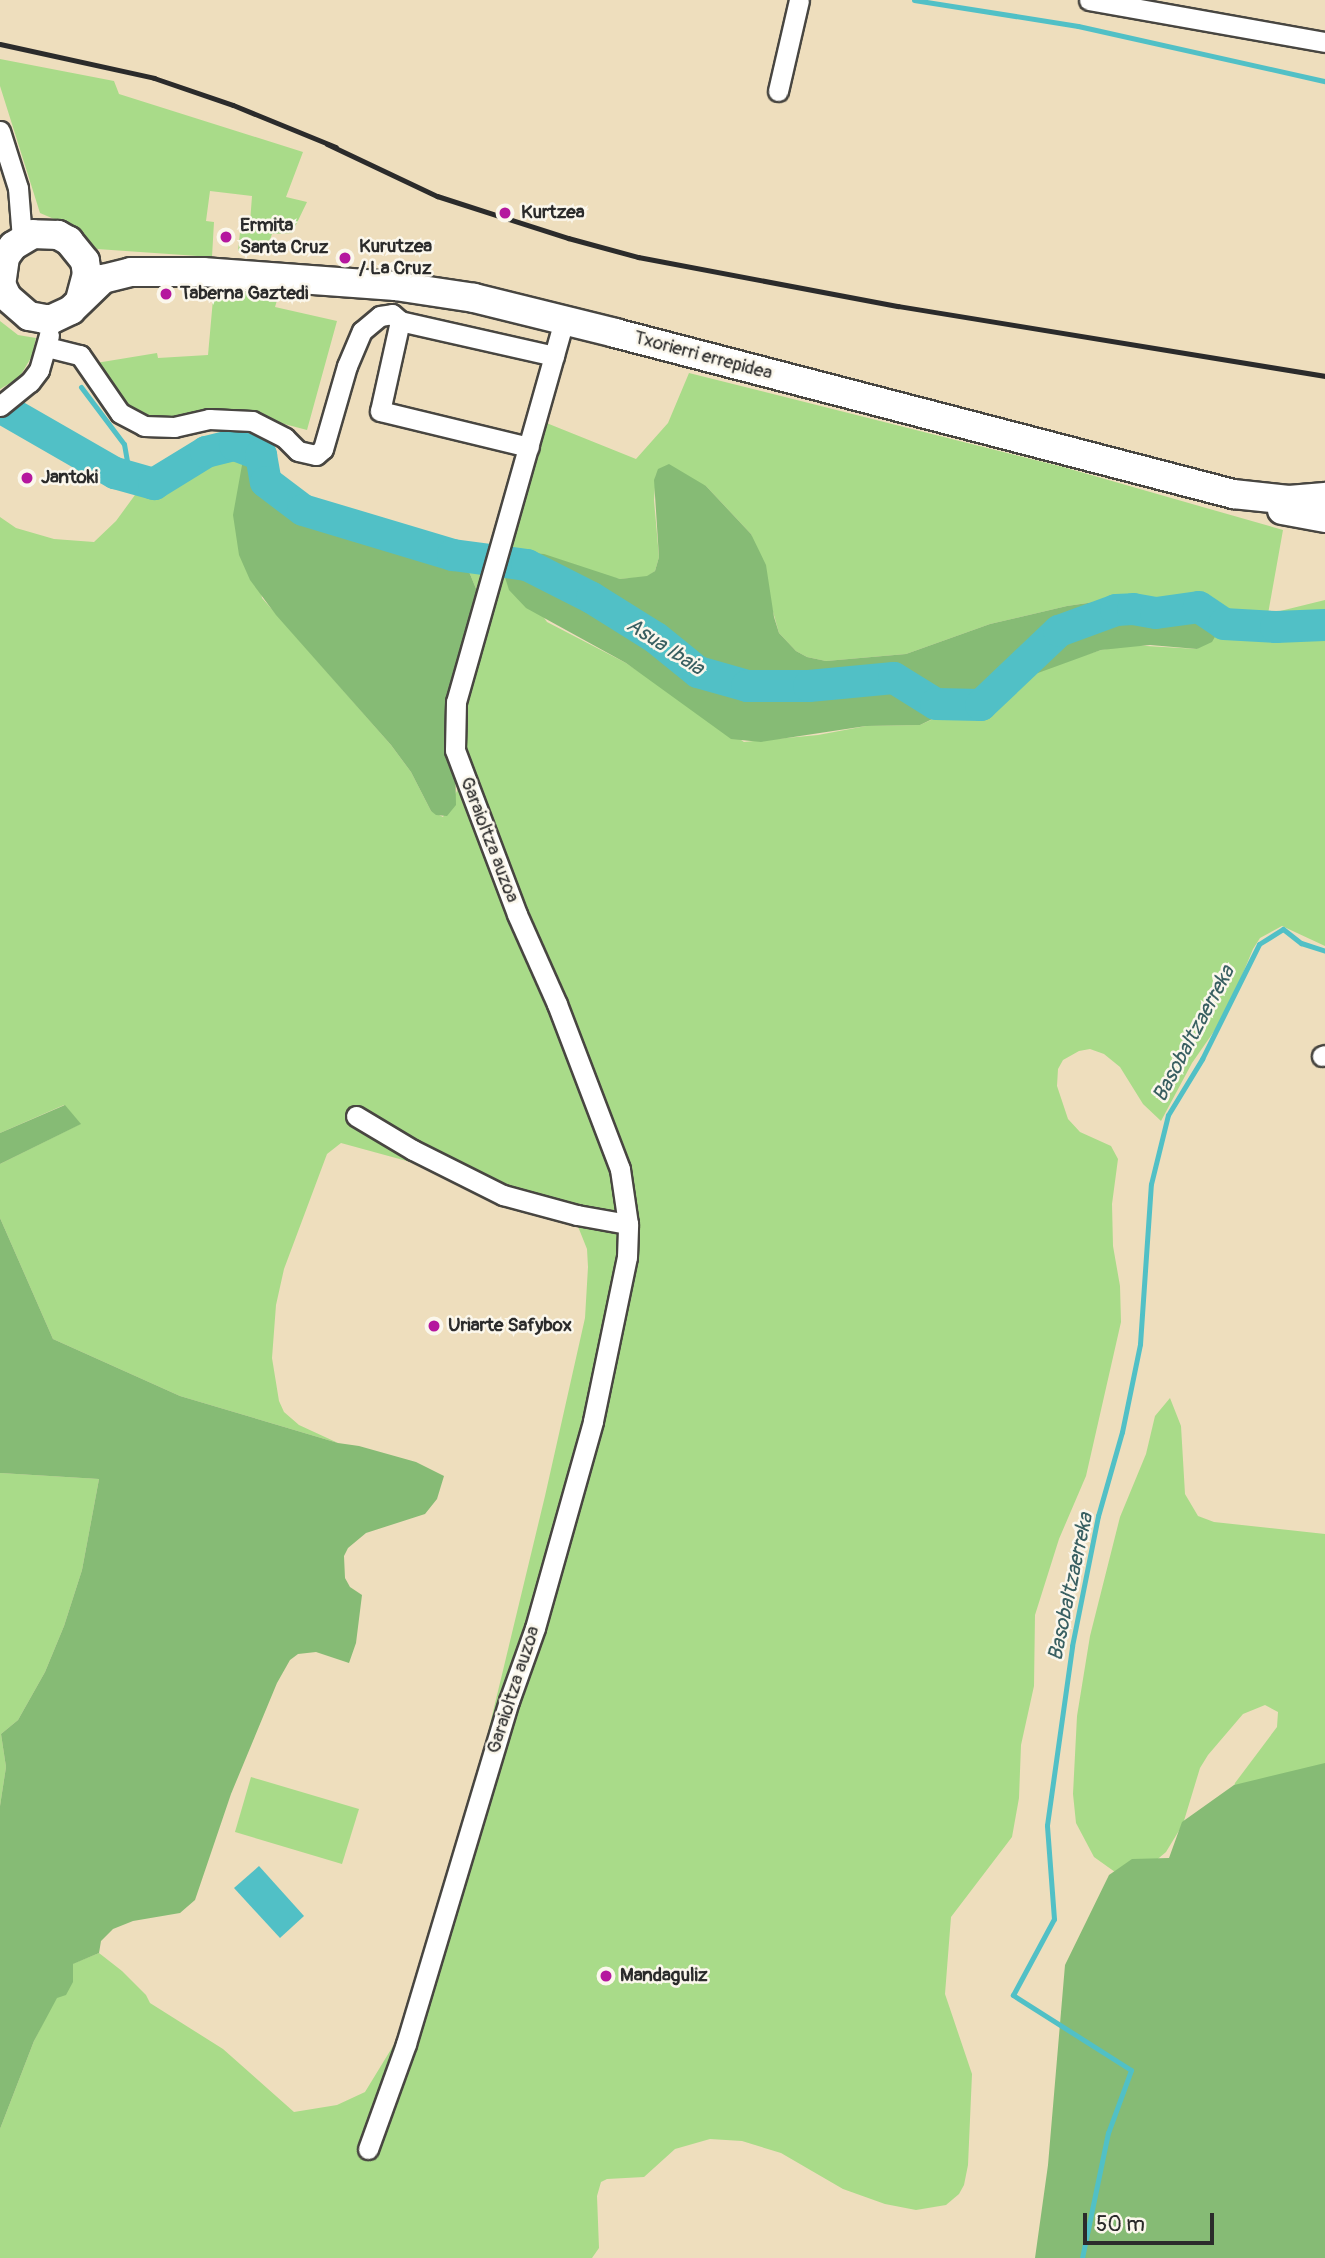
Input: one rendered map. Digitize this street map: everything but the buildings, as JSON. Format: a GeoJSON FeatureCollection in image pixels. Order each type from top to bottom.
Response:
{"type":"FeatureCollection","features":[{"type":"Feature","properties":{"kind":"street"},"geometry":{"type":"LineString","coordinates":[[778,92],[799,0]]}},
{"type":"Feature","properties":{"kind":"street"},"geometry":{"type":"LineString","coordinates":[[1089,0],[1325,42]]}},
{"type":"Feature","properties":{"kind":"street"},"geometry":{"type":"LineString","coordinates":[[0,131],[18,188],[20,242],[1,270],[1,283],[6,298],[16,309],[29,316],[52,319],[39,370],[30,382],[4,401]]}},
{"type":"Feature","properties":{"kind":"street","name":"Txorierri errepidea"},"geometry":{"type":"LineString","coordinates":[[20,242],[58,235],[79,249],[135,267],[395,286],[474,298],[1233,494],[1272,508],[1325,518]]}},
{"type":"Feature","properties":{"kind":"street"},"geometry":{"type":"LineString","coordinates":[[79,249],[87,274],[80,300]]}},
{"type":"Feature","properties":{"kind":"street","name":"Txorierri errepidea"},"geometry":{"type":"LineString","coordinates":[[52,319],[71,310],[103,279],[131,272],[165,271]]}},
{"type":"Feature","properties":{"kind":"street"},"geometry":{"type":"LineString","coordinates":[[47,347],[80,355],[120,413],[144,426],[174,427],[209,419],[252,421],[285,438],[298,451],[316,455],[323,449],[347,366],[362,331],[380,316],[392,314],[400,321],[554,356]]}},
{"type":"Feature","properties":{"kind":"street"},"geometry":{"type":"LineString","coordinates":[[400,321],[380,411],[529,447]]}},
{"type":"Feature","properties":{"kind":"street","name":"Garaioltza auzoa"},"geometry":{"type":"LineString","coordinates":[[368,2149],[406,2044],[509,1701],[535,1628],[593,1421],[627,1257],[628,1224],[620,1170],[557,1004],[516,914],[455,750],[456,702],[564,321]]}},
{"type":"Feature","properties":{"kind":"street","name":"Txorierri errepidea"},"geometry":{"type":"LineString","coordinates":[[1233,494],[1289,500],[1325,497]]}},
{"type":"Feature","properties":{"kind":"street"},"geometry":{"type":"LineString","coordinates":[[356,1116],[413,1150],[503,1195],[577,1215],[628,1224]]}},
{"type":"Feature","properties":{"kind":"green space"},"geometry":{"type":"Polygon","coordinates":[[[0,59],[114,81],[119,94],[303,152],[286,197],[307,202],[292,233],[272,234],[266,252],[238,251],[241,223],[250,223],[252,196],[210,191],[206,221],[214,222],[212,257],[97,249],[61,222],[40,213],[0,86],[0,59]]]}},
{"type":"Feature","properties":{"kind":"green space"},"geometry":{"type":"Polygon","coordinates":[[[214,288],[266,293],[278,297],[275,307],[337,321],[307,430],[246,414],[159,422],[127,407],[96,363],[157,353],[158,358],[208,355],[214,288]]]}},
{"type":"Feature","properties":{"kind":"green space"},"geometry":{"type":"Polygon","coordinates":[[[0,321],[18,335],[36,338],[32,356],[19,378],[0,389],[0,321]]]}},
{"type":"Feature","properties":{"kind":"green space"},"geometry":{"type":"Polygon","coordinates":[[[689,373],[1063,467],[1283,530],[1268,614],[1325,600],[1325,946],[1282,926],[1260,938],[1226,1014],[1192,1063],[1161,1121],[1143,1104],[1120,1067],[1104,1054],[1090,1049],[1079,1051],[1063,1060],[1058,1069],[1057,1086],[1068,1119],[1080,1132],[1111,1146],[1118,1159],[1112,1204],[1113,1246],[1120,1286],[1121,1322],[1086,1476],[1059,1539],[1035,1615],[1034,1686],[1021,1745],[1019,1798],[1012,1837],[951,1917],[945,1994],[972,2074],[968,2165],[964,2185],[959,2194],[946,2205],[916,2210],[885,2204],[843,2189],[781,2153],[742,2141],[710,2139],[675,2149],[644,2177],[607,2179],[601,2182],[597,2196],[599,2248],[592,2258],[0,2258],[0,2129],[34,2041],[72,1964],[99,1953],[122,1971],[146,1995],[150,2003],[223,2049],[294,2112],[337,2105],[365,2092],[412,2015],[472,1799],[545,1496],[585,1318],[588,1267],[587,1249],[575,1219],[458,1175],[341,1143],[327,1154],[284,1269],[276,1305],[272,1358],[279,1401],[284,1412],[299,1425],[338,1443],[180,1396],[53,1339],[0,1218],[0,1164],[80,1124],[64,1105],[0,1133],[0,517],[16,528],[54,539],[94,542],[116,521],[143,484],[168,463],[184,456],[223,448],[250,452],[242,465],[262,598],[391,745],[411,772],[431,811],[443,817],[458,789],[455,756],[479,596],[461,552],[501,556],[547,622],[626,663],[744,742],[818,735],[866,726],[920,725],[1042,669],[1101,650],[1130,645],[1197,649],[1218,629],[1216,614],[1115,599],[1067,606],[990,624],[906,654],[826,661],[807,657],[796,651],[779,633],[751,534],[706,486],[656,474],[654,500],[659,557],[655,571],[647,577],[620,579],[500,554],[544,422],[636,459],[668,423],[689,373]]]}},
{"type":"Feature","properties":{"kind":"green space"},"geometry":{"type":"Polygon","coordinates":[[[250,452],[276,467],[301,503],[334,524],[461,552],[479,596],[486,635],[481,660],[463,711],[455,756],[456,805],[447,816],[436,815],[431,811],[411,772],[391,745],[276,615],[250,580],[239,555],[233,515],[242,465],[250,452]]]}},
{"type":"Feature","properties":{"kind":"green space"},"geometry":{"type":"Polygon","coordinates":[[[669,464],[706,486],[751,534],[766,565],[779,633],[796,651],[807,657],[826,661],[906,654],[990,624],[1067,606],[1115,599],[1202,600],[1209,604],[1216,614],[1216,635],[1212,642],[1197,649],[1150,645],[1101,650],[994,689],[920,725],[866,726],[761,742],[731,739],[626,663],[526,608],[509,590],[502,568],[500,554],[519,552],[544,554],[620,579],[647,576],[655,571],[659,557],[654,480],[658,469],[669,464]]]}},
{"type":"Feature","properties":{"kind":"green space"},"geometry":{"type":"Polygon","coordinates":[[[65,1105],[81,1124],[0,1164],[0,1133],[65,1105]]]}},
{"type":"Feature","properties":{"kind":"green space"},"geometry":{"type":"Polygon","coordinates":[[[0,1218],[53,1339],[180,1396],[338,1443],[416,1462],[444,1476],[437,1499],[425,1514],[366,1533],[348,1548],[344,1556],[345,1578],[350,1587],[362,1595],[356,1643],[349,1663],[316,1652],[298,1654],[290,1660],[277,1683],[231,1794],[195,1900],[180,1913],[133,1921],[113,1929],[101,1941],[99,1953],[73,1964],[73,1982],[66,1995],[57,1998],[34,2041],[0,2129],[0,1806],[6,1767],[1,1734],[18,1720],[45,1672],[64,1626],[82,1570],[99,1479],[0,1473],[0,1218]]]}},
{"type":"Feature","properties":{"kind":"green space"},"geometry":{"type":"Polygon","coordinates":[[[1170,1398],[1181,1426],[1185,1494],[1198,1516],[1214,1522],[1325,1534],[1325,1843],[1221,1829],[1235,1783],[1277,1727],[1278,1712],[1265,1705],[1243,1714],[1208,1755],[1200,1768],[1183,1824],[1166,1852],[1153,1863],[1115,1872],[1094,1857],[1076,1823],[1073,1794],[1077,1716],[1090,1636],[1120,1517],[1146,1454],[1155,1416],[1170,1398]]]}},
{"type":"Feature","properties":{"kind":"green space"},"geometry":{"type":"Polygon","coordinates":[[[0,1473],[99,1479],[82,1570],[64,1626],[45,1672],[18,1720],[1,1734],[6,1767],[0,1806],[0,1473]]]}},
{"type":"Feature","properties":{"kind":"green space"},"geometry":{"type":"Polygon","coordinates":[[[1325,1763],[1325,2258],[1035,2258],[1048,2165],[1065,1965],[1109,1875],[1132,1859],[1169,1858],[1182,1822],[1234,1785],[1325,1763]]]}},
{"type":"Feature","properties":{"kind":"green space"},"geometry":{"type":"Polygon","coordinates":[[[251,1777],[359,1809],[342,1864],[235,1832],[251,1777]]]}},
{"type":"Feature","properties":{"kind":"water"},"geometry":{"type":"Polygon","coordinates":[[[259,1866],[304,1916],[280,1938],[234,1888],[259,1866]]]}},
{"type":"Feature","properties":{"kind":"waterway"},"geometry":{"type":"LineString","coordinates":[[914,0],[1078,26],[1325,81]]}},
{"type":"Feature","properties":{"kind":"waterway"},"geometry":{"type":"LineString","coordinates":[[81,387],[124,444],[130,477]]}},
{"type":"Feature","properties":{"kind":"waterway","name":"Asua Ibaia"},"geometry":{"type":"LineString","coordinates":[[0,407],[115,473],[154,484],[206,452],[235,445],[261,455],[266,482],[303,510],[453,555],[527,565],[592,598],[656,638],[698,672],[747,686],[809,686],[894,678],[936,704],[981,705],[1059,631],[1116,610],[1133,609],[1156,613],[1199,607],[1224,624],[1276,627],[1325,625]]}},
{"type":"Feature","properties":{"kind":"waterway","name":"Basobaltzaerreka"},"geometry":{"type":"LineString","coordinates":[[1082,2258],[1108,2133],[1131,2070],[1013,1995],[1054,1919],[1047,1825],[1072,1646],[1098,1516],[1122,1432],[1140,1344],[1151,1184],[1168,1115],[1202,1059],[1259,944],[1283,929],[1301,943],[1325,951]]}},
{"type":"Feature","properties":{"kind":"railway"},"geometry":{"type":"LineString","coordinates":[[0,44],[154,78],[233,105],[336,147]]}},
{"type":"Feature","properties":{"kind":"railway"},"geometry":{"type":"LineString","coordinates":[[327,144],[437,196],[568,238],[638,257],[898,306],[1325,376]]}},
{"type":"Feature","properties":{"kind":"place","name":"Kurtzea"},"geometry":{"type":"Point","coordinates":[505,213]}},
{"type":"Feature","properties":{"kind":"place","name":"Ermita Santa Cruz"},"geometry":{"type":"Point","coordinates":[226,237]}},
{"type":"Feature","properties":{"kind":"place","name":"Kurutzea / La Cruz"},"geometry":{"type":"Point","coordinates":[345,258]}},
{"type":"Feature","properties":{"kind":"place","name":"Taberna Gaztedi"},"geometry":{"type":"Point","coordinates":[166,294]}},
{"type":"Feature","properties":{"kind":"place","name":"Jantoki"},"geometry":{"type":"Point","coordinates":[27,478]}},
{"type":"Feature","properties":{"kind":"place","name":"Uriarte Safybox"},"geometry":{"type":"Point","coordinates":[434,1326]}},
{"type":"Feature","properties":{"kind":"place","name":"Mandaguliz"},"geometry":{"type":"Point","coordinates":[606,1976]}}]}
